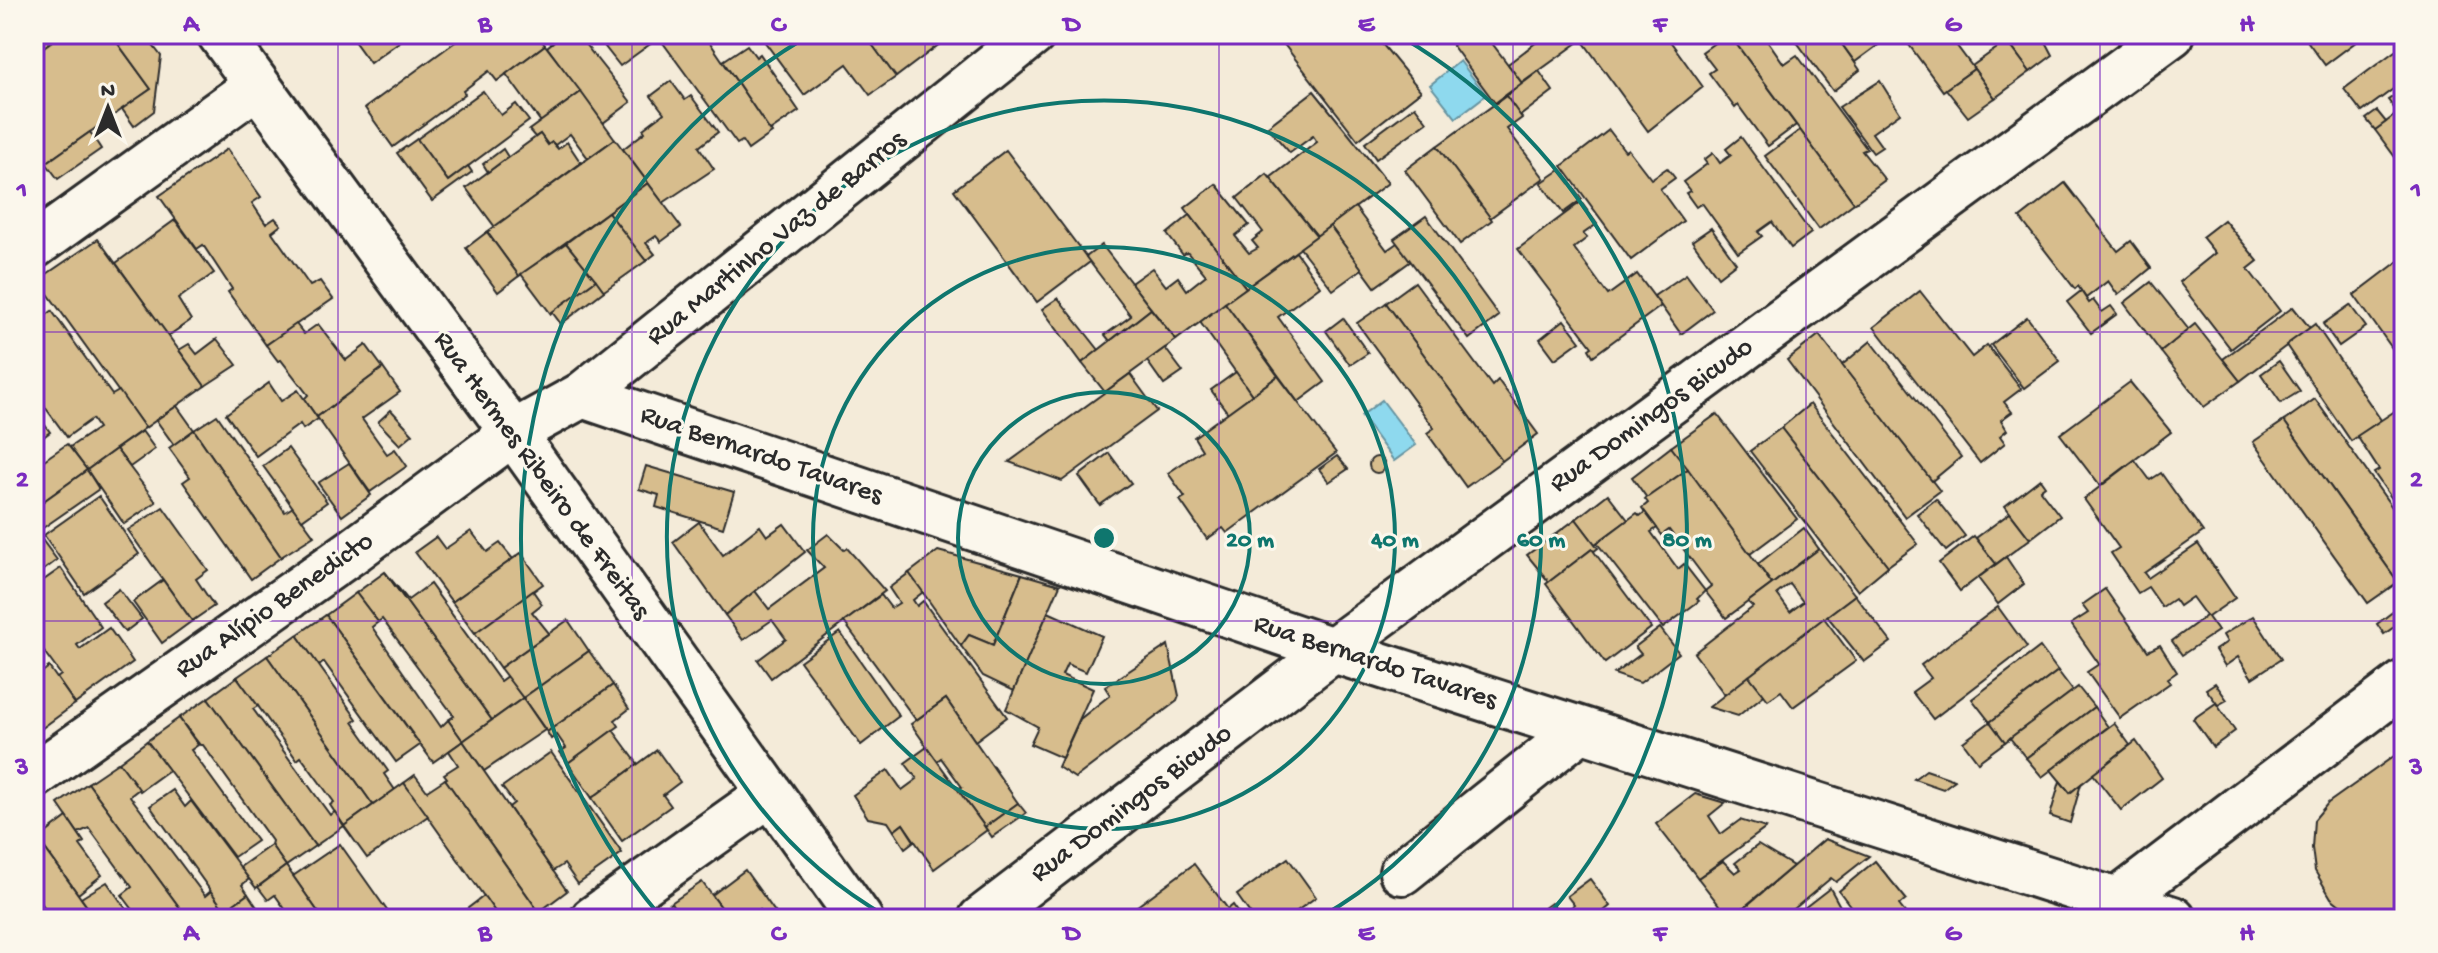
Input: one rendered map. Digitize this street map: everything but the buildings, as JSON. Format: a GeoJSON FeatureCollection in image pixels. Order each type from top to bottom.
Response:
{"type":"FeatureCollection","features":[{"type":"Feature","properties":{"kind":"street","name":"Rua Hermes Ribeiro de Freitas"},"geometry":{"type":"LineString","coordinates":[[220,34],[513,433],[860,919]]}},
{"type":"Feature","properties":{"kind":"street","name":"Rua Martinho Vaz de Barros"},"geometry":{"type":"LineString","coordinates":[[513,433],[582,395],[1033,34]]}},
{"type":"Feature","properties":{"kind":"street","name":"Rua Domingos Bicudo"},"geometry":{"type":"LineString","coordinates":[[981,919],[1333,650],[2172,34]]}},
{"type":"Feature","properties":{"kind":"street"},"geometry":{"type":"LineString","coordinates":[[34,246],[256,86]]}},
{"type":"Feature","properties":{"kind":"street","name":"Rua Bernardo Tavares"},"geometry":{"type":"LineString","coordinates":[[582,395],[2105,910],[2173,919]]}},
{"type":"Feature","properties":{"kind":"street","name":"Rua Alípio Benedicto"},"geometry":{"type":"LineString","coordinates":[[34,776],[356,549],[513,433]]}},
{"type":"Feature","properties":{"kind":"street"},"geometry":{"type":"LineString","coordinates":[[2105,910],[2404,683]]}},
{"type":"Feature","properties":{"kind":"street"},"geometry":{"type":"LineString","coordinates":[[1402,872],[1580,730]]}},
{"type":"Feature","properties":{"kind":"street"},"geometry":{"type":"LineString","coordinates":[[593,919],[769,794]]}},
{"type":"Feature","properties":{"kind":"water"},"geometry":{"type":"Polygon","coordinates":[[[1460,61],[1486,95],[1456,118],[1430,85],[1460,61]]]}},
{"type":"Feature","properties":{"kind":"water"},"geometry":{"type":"Polygon","coordinates":[[[1382,400],[1416,445],[1394,461],[1361,416],[1382,400]]]}}]}
